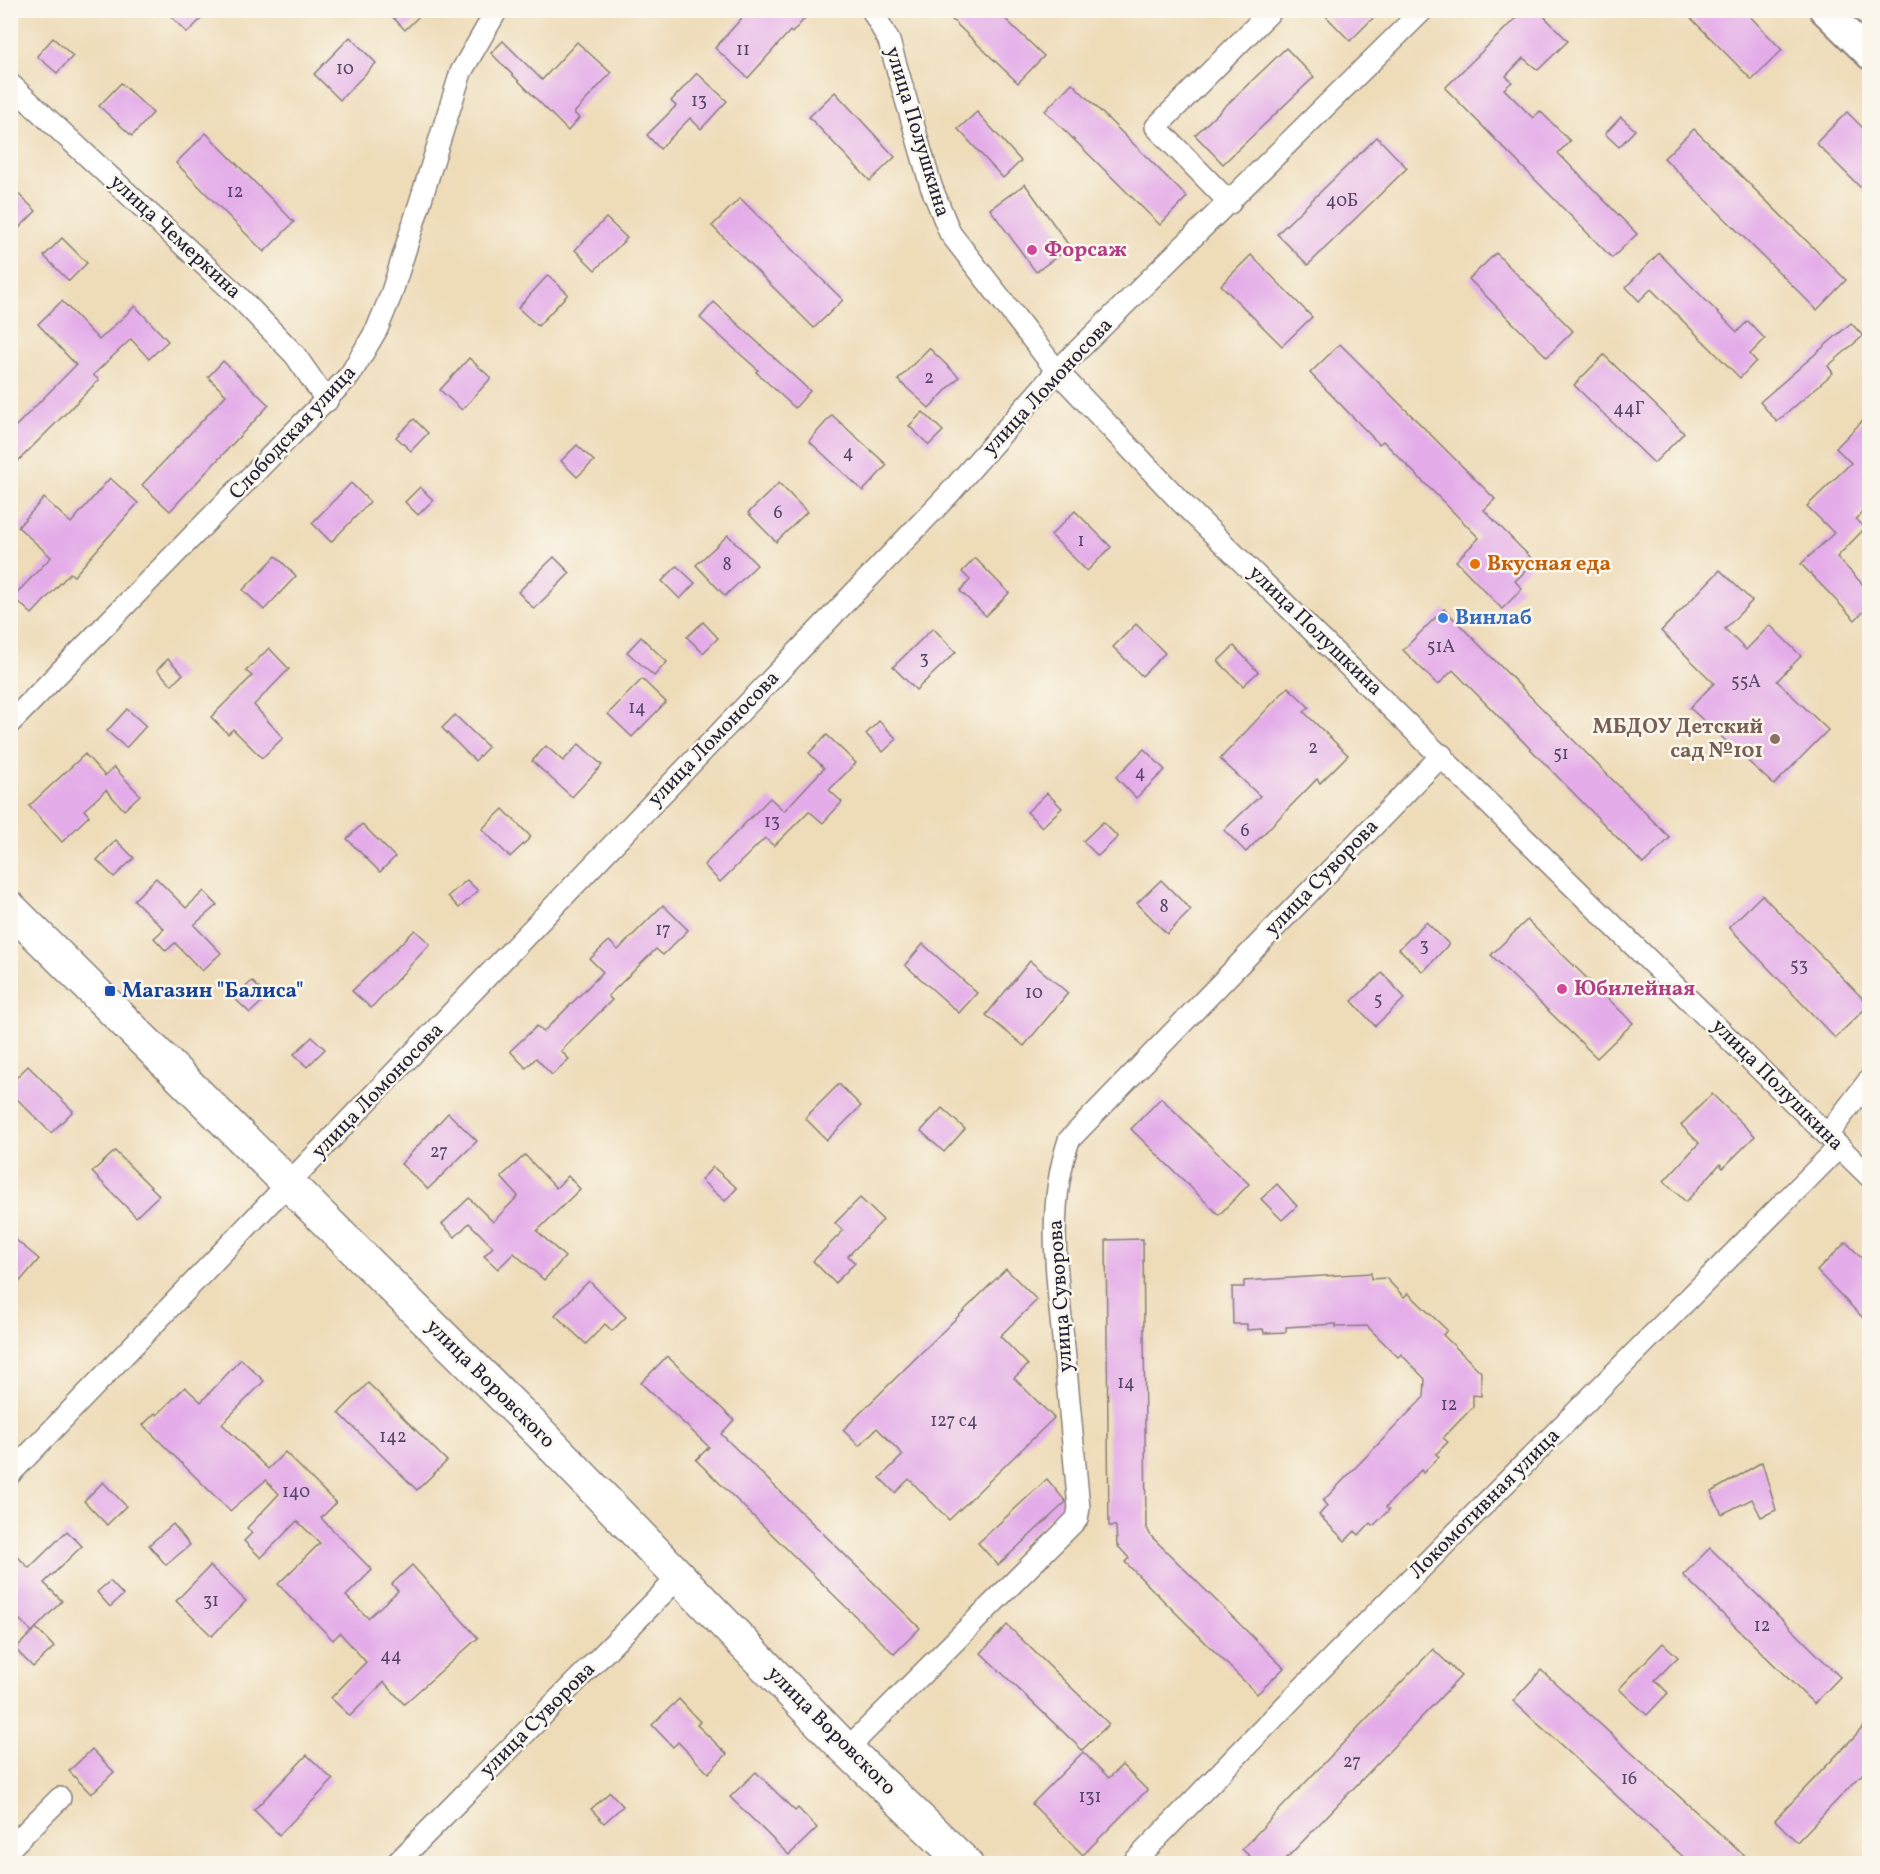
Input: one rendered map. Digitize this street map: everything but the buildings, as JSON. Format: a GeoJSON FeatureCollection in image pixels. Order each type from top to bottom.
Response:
{"type":"FeatureCollection","features":[{"type":"Feature","properties":{"kind":"main road"},"geometry":{"type":"LineString","coordinates":[[1824,10],[1869,55]]}},
{"type":"Feature","properties":{"kind":"main road","name":"улица Воровского"},"geometry":{"type":"LineString","coordinates":[[10,908],[680,1576],[846,1750],[966,1863]]}},
{"type":"Feature","properties":{"kind":"street","name":"Слободская улица"},"geometry":{"type":"LineString","coordinates":[[10,723],[350,375],[377,329],[391,295],[461,72],[497,10]]}},
{"type":"Feature","properties":{"kind":"street","name":"улица Полушкина"},"geometry":{"type":"LineString","coordinates":[[872,10],[890,41],[931,186],[950,233],[1057,371],[1181,502],[1442,755],[1869,1177]]}},
{"type":"Feature","properties":{"kind":"street"},"geometry":{"type":"LineString","coordinates":[[1230,203],[1156,127],[1272,10]]}},
{"type":"Feature","properties":{"kind":"street","name":"улица Ломоносова"},"geometry":{"type":"LineString","coordinates":[[10,1474],[948,495],[1057,371],[1230,203],[1423,10]]}},
{"type":"Feature","properties":{"kind":"street","name":"улица Чемеркина"},"geometry":{"type":"LineString","coordinates":[[10,84],[238,296],[295,355],[327,401]]}},
{"type":"Feature","properties":{"kind":"street","name":"улица Суворова"},"geometry":{"type":"LineString","coordinates":[[846,1750],[1077,1520],[1078,1508],[1058,1295],[1054,1215],[1064,1157],[1070,1140],[1442,755]]}},
{"type":"Feature","properties":{"kind":"street","name":"Локомотивная улица"},"geometry":{"type":"LineString","coordinates":[[1132,1863],[1833,1141],[1869,1079]]}},
{"type":"Feature","properties":{"kind":"street","name":"улица Суворова"},"geometry":{"type":"LineString","coordinates":[[396,1863],[680,1576]]}},
{"type":"Feature","properties":{"kind":"street"},"geometry":{"type":"LineString","coordinates":[[10,1848],[60,1798]]}},
{"type":"Feature","properties":{"kind":"place","name":"Форсаж"},"geometry":{"type":"Point","coordinates":[1032,250]}},
{"type":"Feature","properties":{"kind":"place","name":"Вкусная еда"},"geometry":{"type":"Point","coordinates":[1475,564]}},
{"type":"Feature","properties":{"kind":"place","name":"Винлаб"},"geometry":{"type":"Point","coordinates":[1443,618]}},
{"type":"Feature","properties":{"kind":"place","name":"МБДОУ Детский сад №101"},"geometry":{"type":"Point","coordinates":[1775,739]}},
{"type":"Feature","properties":{"kind":"place","name":"Юбилейная"},"geometry":{"type":"Point","coordinates":[1562,989]}},
{"type":"Feature","properties":{"kind":"place","name":"Магазин \"Балиса\""},"geometry":{"type":"Point","coordinates":[110,991]}}]}
